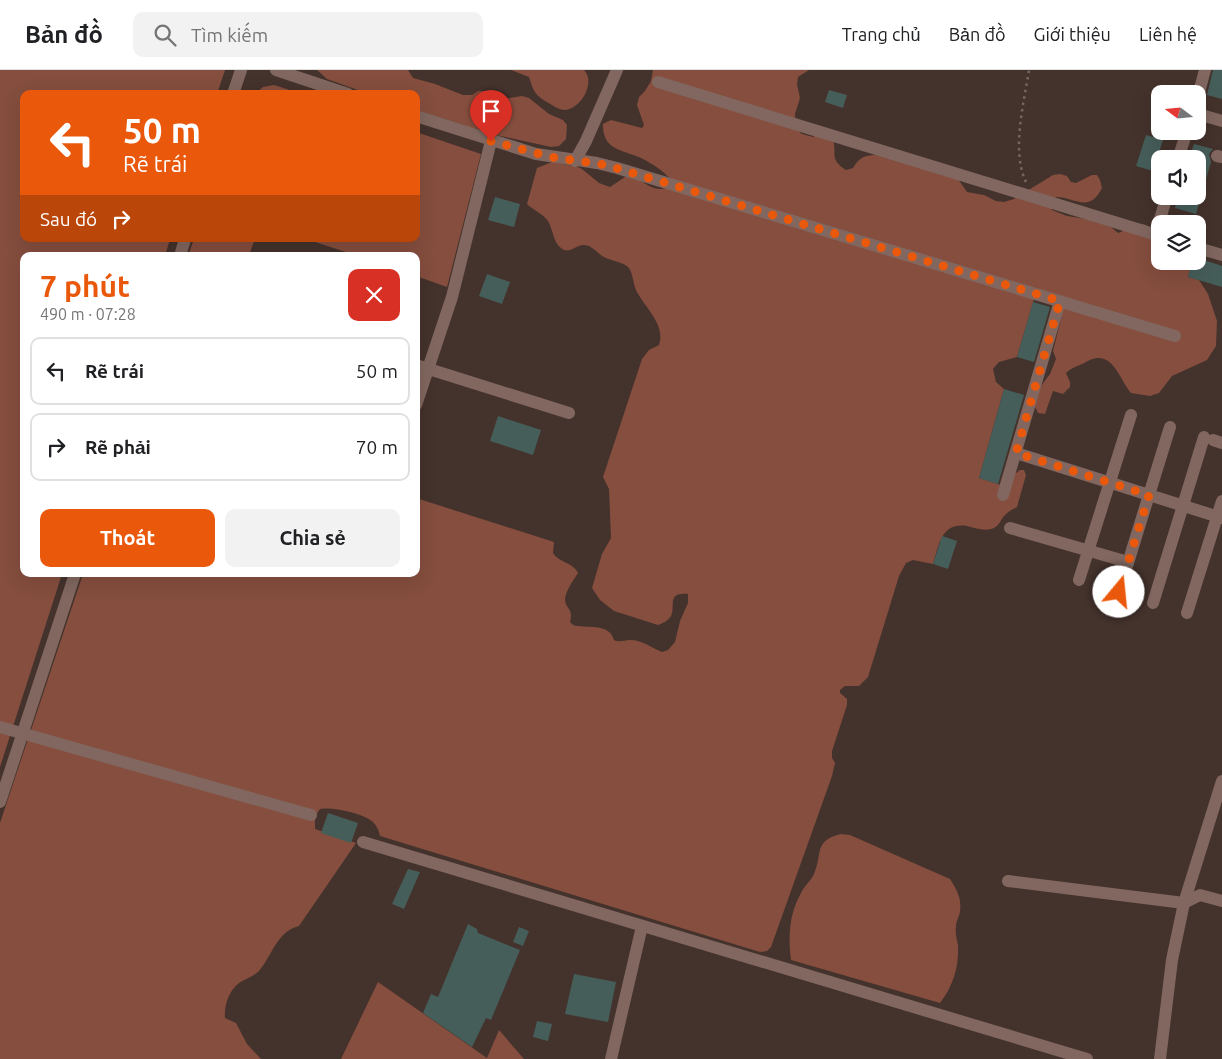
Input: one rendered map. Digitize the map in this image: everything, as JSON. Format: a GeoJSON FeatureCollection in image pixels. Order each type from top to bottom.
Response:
{"type":"FeatureCollection","features":[{"type":"Feature","properties":{"kind":"street"},"geometry":{"type":"LineString","coordinates":[[234,90],[241,70]]}},
{"type":"Feature","properties":{"kind":"street"},"geometry":{"type":"LineString","coordinates":[[276,70],[300,74],[338,90]]}},
{"type":"Feature","properties":{"kind":"street"},"geometry":{"type":"LineString","coordinates":[[575,161],[617,70]]}},
{"type":"Feature","properties":{"kind":"street"},"geometry":{"type":"LineString","coordinates":[[1201,85],[1205,70]]}},
{"type":"Feature","properties":{"kind":"street"},"geometry":{"type":"LineString","coordinates":[[658,82],[1151,234]]}},
{"type":"Feature","properties":{"kind":"street"},"geometry":{"type":"LineString","coordinates":[[1206,116],[1222,121]]}},
{"type":"Feature","properties":{"kind":"street"},"geometry":{"type":"LineString","coordinates":[[420,117],[536,154],[618,168],[1175,336]]}},
{"type":"Feature","properties":{"kind":"street"},"geometry":{"type":"LineString","coordinates":[[420,379],[422,366],[452,297],[491,141]]}},
{"type":"Feature","properties":{"kind":"street"},"geometry":{"type":"LineString","coordinates":[[1206,250],[1222,255]]}},
{"type":"Feature","properties":{"kind":"street"},"geometry":{"type":"LineString","coordinates":[[1003,495],[1060,301]]}},
{"type":"Feature","properties":{"kind":"street"},"geometry":{"type":"LineString","coordinates":[[422,366],[569,413]]}},
{"type":"Feature","properties":{"kind":"street"},"geometry":{"type":"LineString","coordinates":[[1079,580],[1131,415]]}},
{"type":"Feature","properties":{"kind":"street"},"geometry":{"type":"LineString","coordinates":[[1119,592],[1170,427]]}},
{"type":"Feature","properties":{"kind":"street"},"geometry":{"type":"LineString","coordinates":[[1153,603],[1183,505],[1213,440]]}},
{"type":"Feature","properties":{"kind":"street"},"geometry":{"type":"LineString","coordinates":[[1016,453],[1220,517]]}},
{"type":"Feature","properties":{"kind":"street"},"geometry":{"type":"LineString","coordinates":[[1187,613],[1220,517],[1222,501]]}},
{"type":"Feature","properties":{"kind":"street"},"geometry":{"type":"LineString","coordinates":[[1010,528],[1128,562]]}},
{"type":"Feature","properties":{"kind":"street"},"geometry":{"type":"LineString","coordinates":[[0,802],[74,577]]}},
{"type":"Feature","properties":{"kind":"street"},"geometry":{"type":"LineString","coordinates":[[0,727],[311,816]]}},
{"type":"Feature","properties":{"kind":"street"},"geometry":{"type":"LineString","coordinates":[[1160,1059],[1172,960],[1184,903],[1222,780]]}},
{"type":"Feature","properties":{"kind":"street"},"geometry":{"type":"LineString","coordinates":[[363,842],[1087,1059]]}},
{"type":"Feature","properties":{"kind":"street"},"geometry":{"type":"LineString","coordinates":[[1008,881],[1184,903],[1200,895],[1222,900]]}},
{"type":"Feature","properties":{"kind":"street"},"geometry":{"type":"LineString","coordinates":[[611,1059],[642,926]]}},
{"type":"Feature","properties":{"kind":"path"},"geometry":{"type":"LineString","coordinates":[[1027,184],[1022,174],[1018,156],[1029,70]]}},
{"type":"Feature","properties":{"kind":"shaded area"},"geometry":{"type":"Polygon","coordinates":[[[0,70],[225,70],[218,90],[20,90],[20,242],[169,242],[166,252],[20,252],[20,577],[61,577],[0,767],[0,70]]]}},
{"type":"Feature","properties":{"kind":"shaded area"},"geometry":{"type":"Polygon","coordinates":[[[317,70],[408,70],[413,78],[463,95],[472,95],[478,91],[484,91],[503,99],[522,96],[529,98],[549,114],[563,120],[567,125],[566,139],[559,146],[551,147],[492,134],[420,111],[420,90],[358,90],[327,79],[317,70]]]}},
{"type":"Feature","properties":{"kind":"shaded area"},"geometry":{"type":"Polygon","coordinates":[[[511,70],[584,70],[588,81],[587,88],[585,94],[576,105],[563,110],[553,106],[537,95],[529,77],[511,70]]]}},
{"type":"Feature","properties":{"kind":"shaded area"},"geometry":{"type":"Polygon","coordinates":[[[653,70],[809,70],[798,77],[797,84],[800,98],[795,114],[796,129],[802,134],[813,137],[816,135],[833,139],[835,159],[846,170],[853,168],[862,158],[876,155],[958,179],[967,192],[984,195],[996,201],[1004,202],[1014,199],[1053,175],[1067,176],[1071,182],[1076,183],[1092,175],[1097,175],[1102,188],[1092,200],[1081,202],[1056,197],[1050,205],[1052,210],[1067,216],[1086,219],[1111,227],[1118,233],[1139,224],[1146,225],[1151,237],[1151,270],[1190,270],[1188,277],[1199,280],[1208,294],[1217,321],[1216,346],[1207,360],[1172,376],[1159,393],[1150,396],[1131,393],[1114,367],[1102,359],[1095,358],[1066,373],[1070,387],[1063,394],[1053,391],[1045,414],[1038,413],[1034,405],[1038,390],[1050,374],[1056,359],[1053,351],[1062,315],[1056,306],[1034,299],[1017,357],[999,362],[993,369],[996,382],[1004,389],[979,478],[1001,485],[1020,470],[1024,470],[1026,475],[1017,507],[1007,513],[996,527],[991,529],[958,526],[946,531],[942,536],[933,564],[913,560],[906,563],[899,576],[868,677],[859,686],[845,686],[840,690],[840,693],[847,699],[847,705],[832,751],[832,758],[835,763],[832,776],[771,947],[767,951],[760,952],[380,836],[373,822],[362,816],[340,810],[320,809],[315,816],[315,829],[356,843],[299,926],[291,929],[280,938],[264,965],[259,971],[235,986],[226,1003],[225,1018],[236,1023],[247,1044],[261,1059],[0,1059],[0,823],[82,577],[420,577],[420,499],[554,542],[553,553],[576,569],[578,573],[568,589],[565,599],[571,614],[570,622],[573,625],[602,628],[611,634],[616,641],[639,641],[662,652],[668,650],[675,642],[680,621],[688,603],[688,594],[674,597],[671,616],[667,621],[658,625],[614,611],[600,600],[592,588],[602,554],[611,538],[609,489],[603,477],[642,359],[649,350],[659,345],[660,337],[657,323],[636,290],[629,268],[624,264],[604,257],[587,245],[568,250],[561,248],[556,242],[548,221],[527,204],[537,168],[552,162],[578,167],[599,183],[610,187],[628,175],[653,188],[664,189],[671,187],[673,182],[663,172],[641,158],[615,148],[606,139],[604,133],[603,124],[611,120],[642,128],[644,125],[637,105],[639,97],[651,81],[653,70]]]}},
{"type":"Feature","properties":{"kind":"shaded area"},"geometry":{"type":"Polygon","coordinates":[[[274,85],[290,90],[260,90],[263,87],[274,85]]]}},
{"type":"Feature","properties":{"kind":"shaded area"},"geometry":{"type":"Polygon","coordinates":[[[420,133],[481,154],[447,287],[420,277],[420,252],[346,252],[315,242],[420,242],[420,133]]]}},
{"type":"Feature","properties":{"kind":"shaded area"},"geometry":{"type":"Polygon","coordinates":[[[193,242],[254,242],[250,252],[189,252],[193,242]]]}},
{"type":"Feature","properties":{"kind":"shaded area"},"geometry":{"type":"Polygon","coordinates":[[[841,834],[850,835],[950,879],[953,883],[960,903],[960,912],[956,922],[957,961],[952,983],[940,1003],[791,960],[790,926],[797,901],[802,890],[814,874],[823,844],[826,840],[841,834]]]}},
{"type":"Feature","properties":{"kind":"shaded area"},"geometry":{"type":"Polygon","coordinates":[[[378,982],[487,1058],[499,1030],[524,1059],[341,1059],[378,982]]]}},
{"type":"Feature","properties":{"kind":"building"},"geometry":{"type":"Polygon","coordinates":[[[1213,70],[1222,70],[1222,99],[1207,95],[1213,70]]]}},
{"type":"Feature","properties":{"kind":"building"},"geometry":{"type":"Polygon","coordinates":[[[829,90],[847,95],[843,108],[825,102],[829,90]]]}},
{"type":"Feature","properties":{"kind":"building"},"geometry":{"type":"Polygon","coordinates":[[[1146,135],[1151,136],[1151,140],[1163,140],[1160,150],[1151,150],[1151,170],[1136,166],[1146,135]]]}},
{"type":"Feature","properties":{"kind":"building"},"geometry":{"type":"Polygon","coordinates":[[[1194,144],[1213,149],[1209,154],[1211,162],[1206,179],[1206,150],[1192,150],[1194,144]]]}},
{"type":"Feature","properties":{"kind":"building"},"geometry":{"type":"Polygon","coordinates":[[[495,197],[520,204],[514,227],[488,220],[495,197]]]}},
{"type":"Feature","properties":{"kind":"building"},"geometry":{"type":"Polygon","coordinates":[[[1176,205],[1199,205],[1196,214],[1175,208],[1176,205]]]}},
{"type":"Feature","properties":{"kind":"building"},"geometry":{"type":"Polygon","coordinates":[[[1206,261],[1222,266],[1222,287],[1188,277],[1190,270],[1206,270],[1206,261]]]}},
{"type":"Feature","properties":{"kind":"building"},"geometry":{"type":"Polygon","coordinates":[[[487,274],[510,282],[502,304],[479,296],[487,274]]]}},
{"type":"Feature","properties":{"kind":"building"},"geometry":{"type":"Polygon","coordinates":[[[1033,302],[1050,307],[1034,362],[1017,357],[1033,302]]]}},
{"type":"Feature","properties":{"kind":"building"},"geometry":{"type":"Polygon","coordinates":[[[1004,389],[1024,395],[998,484],[979,478],[1004,389]]]}},
{"type":"Feature","properties":{"kind":"building"},"geometry":{"type":"Polygon","coordinates":[[[498,416],[541,430],[533,455],[490,441],[498,416]]]}},
{"type":"Feature","properties":{"kind":"building"},"geometry":{"type":"Polygon","coordinates":[[[942,536],[957,541],[948,569],[933,564],[942,536]]]}},
{"type":"Feature","properties":{"kind":"building"},"geometry":{"type":"Polygon","coordinates":[[[328,813],[358,823],[351,843],[321,833],[328,813]]]}},
{"type":"Feature","properties":{"kind":"building"},"geometry":{"type":"Polygon","coordinates":[[[408,869],[420,872],[404,909],[392,904],[408,869]]]}},
{"type":"Feature","properties":{"kind":"building"},"geometry":{"type":"Polygon","coordinates":[[[468,924],[477,929],[478,933],[520,950],[491,1020],[486,1018],[472,1047],[423,1013],[431,994],[438,997],[468,924]]]}},
{"type":"Feature","properties":{"kind":"building"},"geometry":{"type":"Polygon","coordinates":[[[519,927],[529,931],[523,946],[513,942],[519,927]]]}},
{"type":"Feature","properties":{"kind":"building"},"geometry":{"type":"Polygon","coordinates":[[[574,974],[616,982],[608,1022],[565,1014],[574,974]]]}},
{"type":"Feature","properties":{"kind":"building"},"geometry":{"type":"Polygon","coordinates":[[[537,1021],[552,1024],[548,1041],[533,1037],[537,1021]]]}},
{"type":"Feature","properties":{"kind":"route"},"geometry":{"type":"LineString","coordinates":[[491,141],[536,154],[606,165],[1060,301],[1016,453],[1149,495],[1119,592]]}}]}
